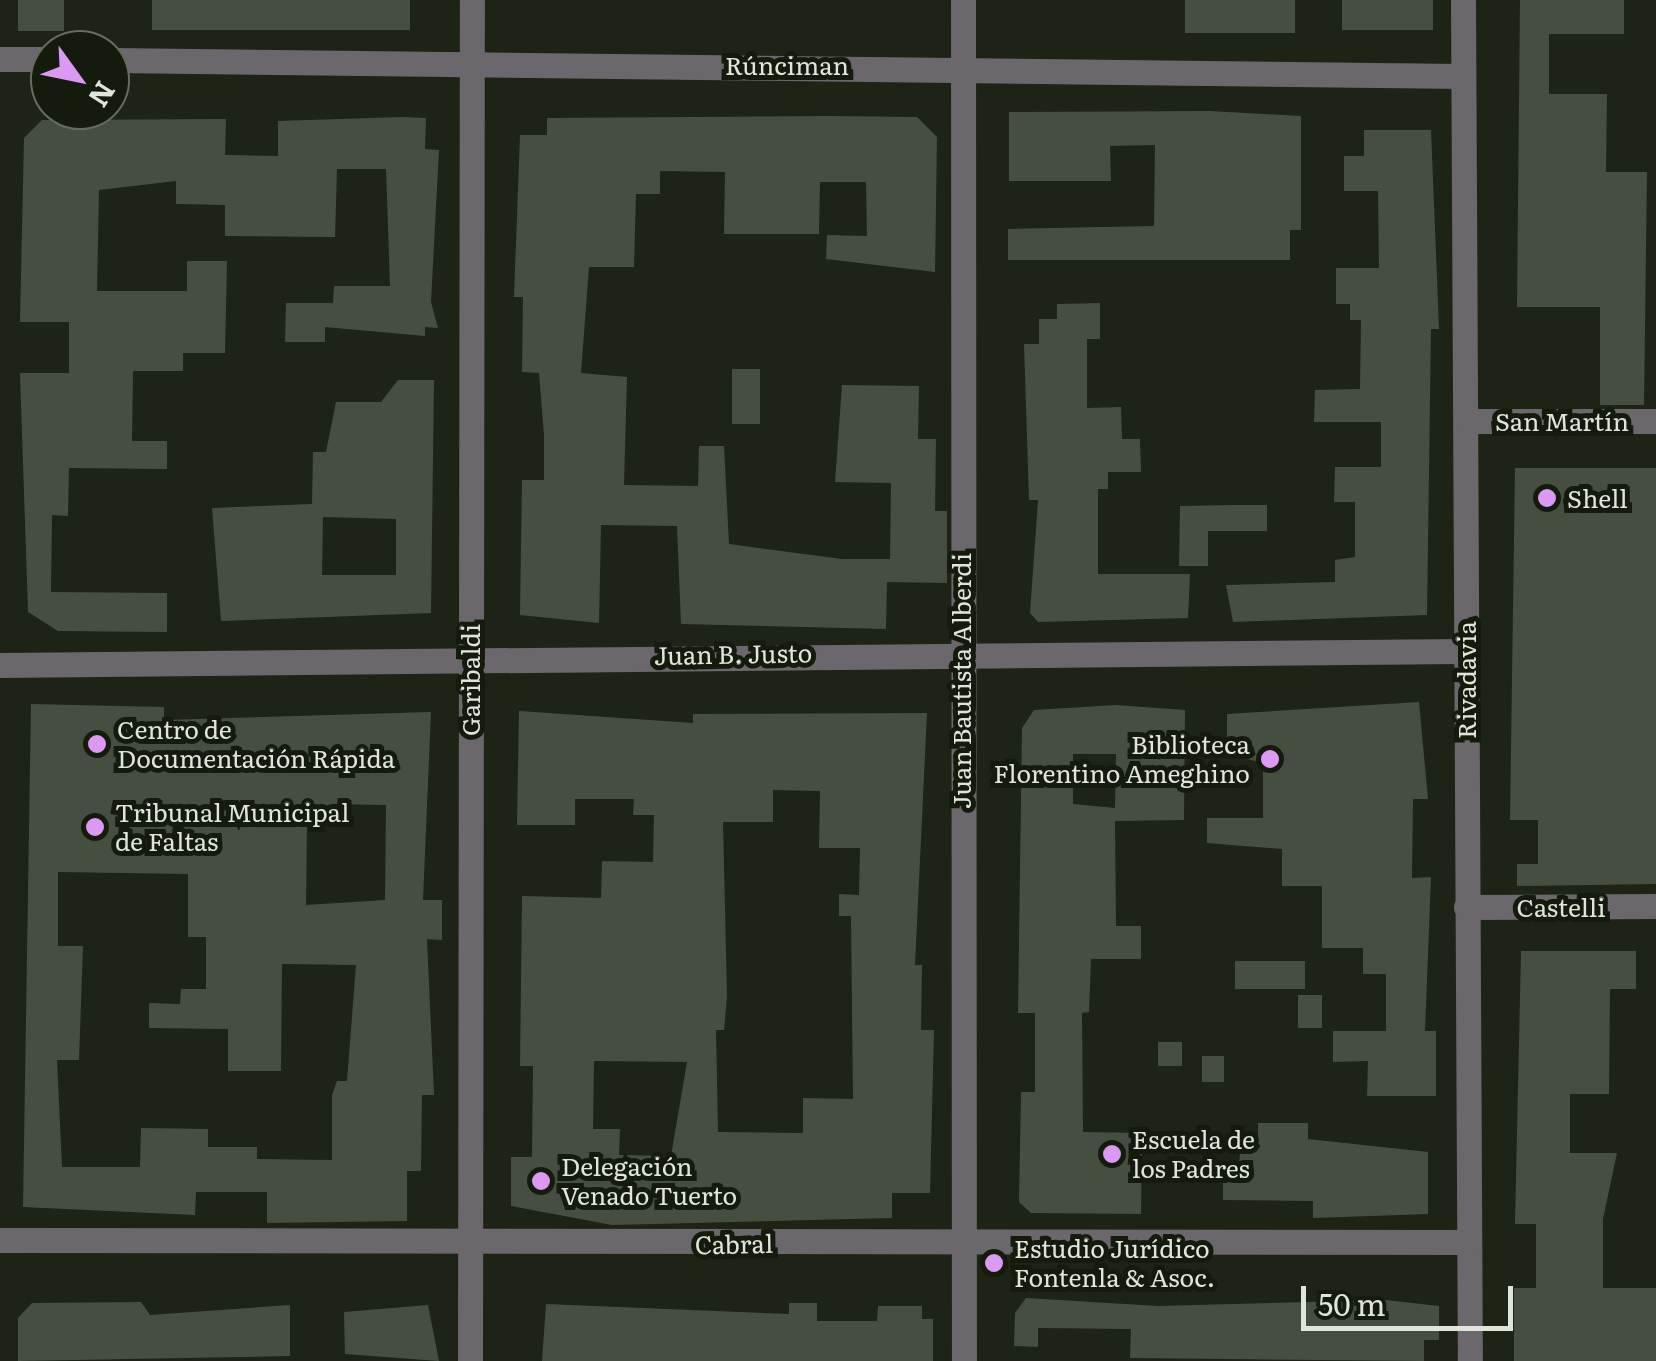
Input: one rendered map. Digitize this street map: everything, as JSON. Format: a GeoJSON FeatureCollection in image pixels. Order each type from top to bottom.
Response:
{"type":"FeatureCollection","features":[{"type":"Feature","properties":{"kind":"street","name":"Garibaldi"},"geometry":{"type":"LineString","coordinates":[[470,1361],[472,0]]}},
{"type":"Feature","properties":{"kind":"street","name":"Juan Bautista Alberdi"},"geometry":{"type":"LineString","coordinates":[[963,0],[960,652],[964,1361]]}},
{"type":"Feature","properties":{"kind":"street","name":"Rivadavia"},"geometry":{"type":"LineString","coordinates":[[1462,0],[1469,421],[1465,652],[1470,1361]]}},
{"type":"Feature","properties":{"kind":"street"},"geometry":{"type":"LineString","coordinates":[[0,59],[30,59]]}},
{"type":"Feature","properties":{"kind":"street","name":"Rúnciman"},"geometry":{"type":"LineString","coordinates":[[130,60],[962,65],[1463,76]]}},
{"type":"Feature","properties":{"kind":"street","name":"San Martín"},"geometry":{"type":"LineString","coordinates":[[1469,421],[1656,420]]}},
{"type":"Feature","properties":{"kind":"street","name":"Juan B. Justo"},"geometry":{"type":"LineString","coordinates":[[0,665],[960,652],[1465,652]]}},
{"type":"Feature","properties":{"kind":"street","name":"Castelli"},"geometry":{"type":"LineString","coordinates":[[1466,907],[1656,906]]}},
{"type":"Feature","properties":{"kind":"street","name":"Cabral"},"geometry":{"type":"LineString","coordinates":[[0,1240],[470,1247],[1468,1242]]}},
{"type":"Feature","properties":{"kind":"building"},"geometry":{"type":"Polygon","coordinates":[[[18,0],[64,0],[64,30],[18,31],[18,0]]]}},
{"type":"Feature","properties":{"kind":"building"},"geometry":{"type":"Polygon","coordinates":[[[152,0],[410,0],[410,30],[152,30],[152,0]]]}},
{"type":"Feature","properties":{"kind":"building"},"geometry":{"type":"Polygon","coordinates":[[[1185,0],[1295,0],[1295,33],[1185,33],[1185,0]]]}},
{"type":"Feature","properties":{"kind":"building"},"geometry":{"type":"Polygon","coordinates":[[[1342,0],[1433,0],[1433,30],[1342,30],[1342,0]]]}},
{"type":"Feature","properties":{"kind":"building"},"geometry":{"type":"Polygon","coordinates":[[[1520,0],[1624,0],[1624,34],[1549,34],[1549,94],[1607,94],[1606,172],[1647,172],[1644,405],[1600,405],[1600,307],[1517,307],[1520,0]]]}},
{"type":"Feature","properties":{"kind":"building"},"geometry":{"type":"Polygon","coordinates":[[[1210,111],[1301,116],[1301,230],[1290,230],[1290,260],[1008,260],[1008,229],[1154,226],[1155,145],[1110,146],[1111,181],[1009,181],[1009,112],[1210,111]]]}},
{"type":"Feature","properties":{"kind":"building"},"geometry":{"type":"Polygon","coordinates":[[[917,117],[937,137],[935,272],[826,259],[827,235],[867,236],[866,182],[820,182],[819,234],[724,234],[725,172],[660,171],[660,194],[636,194],[634,267],[589,267],[581,373],[627,377],[624,485],[698,486],[699,446],[724,446],[729,544],[842,559],[890,559],[891,483],[835,482],[842,385],[919,386],[918,439],[936,439],[935,511],[947,511],[947,583],[887,582],[886,629],[681,624],[677,526],[601,525],[599,623],[520,615],[522,480],[544,480],[544,435],[539,373],[522,372],[523,297],[514,297],[520,135],[547,135],[547,118],[917,117]]]}},
{"type":"Feature","properties":{"kind":"building"},"geometry":{"type":"Polygon","coordinates":[[[426,118],[425,149],[439,150],[431,302],[438,328],[425,327],[425,336],[325,327],[325,342],[285,342],[286,303],[333,303],[334,286],[390,286],[386,169],[337,169],[335,237],[225,236],[225,205],[176,204],[176,181],[99,190],[97,291],[187,291],[187,261],[227,261],[225,353],[183,353],[183,371],[133,371],[132,441],[167,441],[167,469],[69,468],[68,516],[52,515],[51,592],[167,593],[167,632],[58,631],[28,612],[20,373],[69,373],[69,322],[20,322],[24,138],[32,130],[130,130],[130,120],[226,119],[225,155],[278,156],[278,121],[426,118]]]}},
{"type":"Feature","properties":{"kind":"building"},"geometry":{"type":"Polygon","coordinates":[[[1364,130],[1431,130],[1439,329],[1431,329],[1427,615],[1233,622],[1226,585],[1335,582],[1335,560],[1355,557],[1355,502],[1334,502],[1335,467],[1381,467],[1381,422],[1314,422],[1315,390],[1360,389],[1361,320],[1350,320],[1350,304],[1336,304],[1336,268],[1379,268],[1378,191],[1344,191],[1344,156],[1364,156],[1364,130]]]}},
{"type":"Feature","properties":{"kind":"building"},"geometry":{"type":"Polygon","coordinates":[[[1100,303],[1100,339],[1087,339],[1087,408],[1121,407],[1122,439],[1140,439],[1141,472],[1108,472],[1108,489],[1098,489],[1098,574],[1190,574],[1188,618],[1038,622],[1030,613],[1038,500],[1029,500],[1024,344],[1039,344],[1039,319],[1057,319],[1057,304],[1100,303]]]}},
{"type":"Feature","properties":{"kind":"building"},"geometry":{"type":"Polygon","coordinates":[[[732,369],[760,369],[760,424],[732,424],[732,369]]]}},
{"type":"Feature","properties":{"kind":"building"},"geometry":{"type":"Polygon","coordinates":[[[398,380],[434,380],[431,613],[221,621],[212,508],[312,504],[313,452],[326,452],[336,402],[381,402],[398,380]],[[323,517],[322,575],[396,575],[396,519],[323,517]]]}},
{"type":"Feature","properties":{"kind":"building"},"geometry":{"type":"Polygon","coordinates":[[[1515,468],[1656,468],[1656,884],[1517,886],[1517,864],[1538,864],[1538,820],[1510,820],[1515,468]]]}},
{"type":"Feature","properties":{"kind":"building"},"geometry":{"type":"Polygon","coordinates":[[[1267,505],[1267,531],[1208,531],[1208,566],[1179,566],[1180,506],[1267,505]]]}},
{"type":"Feature","properties":{"kind":"building"},"geometry":{"type":"Polygon","coordinates":[[[1419,702],[1428,799],[1413,799],[1412,878],[1431,877],[1425,1031],[1436,1031],[1436,1096],[1367,1096],[1368,1061],[1333,1062],[1333,1031],[1386,1031],[1386,974],[1363,974],[1363,948],[1322,948],[1322,886],[1282,886],[1282,849],[1207,843],[1207,818],[1263,818],[1263,763],[1227,754],[1227,714],[1419,702]]]}},
{"type":"Feature","properties":{"kind":"building"},"geometry":{"type":"Polygon","coordinates":[[[31,704],[164,707],[164,720],[431,712],[423,900],[442,900],[442,940],[427,939],[434,1095],[422,1095],[421,1171],[407,1171],[407,1221],[267,1223],[267,1192],[196,1192],[195,1215],[23,1207],[31,704]],[[333,804],[333,821],[307,823],[306,905],[385,900],[386,805],[333,804]],[[58,872],[58,946],[83,946],[79,1060],[57,1060],[62,1167],[140,1167],[141,1128],[208,1129],[208,1147],[257,1147],[257,1159],[332,1160],[332,1095],[337,1081],[347,1081],[356,965],[282,964],[281,1071],[228,1071],[228,1029],[149,1028],[149,1003],[180,1004],[181,989],[206,989],[206,937],[188,937],[188,874],[58,872]]]}},
{"type":"Feature","properties":{"kind":"building"},"geometry":{"type":"Polygon","coordinates":[[[1116,705],[1185,710],[1184,820],[1115,821],[1116,926],[1141,926],[1141,959],[1091,959],[1089,1012],[1082,1013],[1083,1132],[1142,1133],[1141,1214],[1031,1213],[1019,1202],[1021,1092],[1035,1092],[1035,1013],[1018,1013],[1022,728],[1034,710],[1116,705]],[[1073,754],[1073,804],[1115,808],[1116,754],[1073,754]]]}},
{"type":"Feature","properties":{"kind":"building"},"geometry":{"type":"Polygon","coordinates":[[[519,711],[693,723],[693,714],[927,713],[915,965],[922,965],[921,1030],[934,1030],[930,1193],[892,1193],[892,1218],[612,1225],[511,1206],[511,1157],[532,1157],[533,1066],[520,1066],[522,896],[601,898],[602,861],[653,862],[654,815],[633,815],[634,799],[575,799],[575,825],[517,825],[519,711]],[[773,790],[773,822],[723,822],[727,996],[724,1030],[716,1030],[718,1132],[803,1133],[803,1098],[853,1099],[851,916],[839,916],[839,894],[859,895],[860,848],[819,848],[820,791],[773,790]],[[594,1061],[593,1129],[620,1129],[619,1155],[671,1156],[687,1062],[594,1061]]]}},
{"type":"Feature","properties":{"kind":"building"},"geometry":{"type":"Polygon","coordinates":[[[1521,951],[1636,951],[1636,989],[1610,989],[1609,1094],[1570,1094],[1570,1153],[1617,1153],[1603,1219],[1603,1288],[1656,1288],[1656,1361],[1514,1361],[1514,1288],[1536,1288],[1536,1224],[1515,1224],[1521,951]]]}},
{"type":"Feature","properties":{"kind":"building"},"geometry":{"type":"Polygon","coordinates":[[[1235,961],[1305,961],[1305,989],[1235,989],[1235,961]]]}},
{"type":"Feature","properties":{"kind":"building"},"geometry":{"type":"Polygon","coordinates":[[[1298,995],[1322,995],[1322,1028],[1298,1028],[1298,995]]]}},
{"type":"Feature","properties":{"kind":"building"},"geometry":{"type":"Polygon","coordinates":[[[1158,1042],[1182,1042],[1182,1066],[1158,1066],[1158,1042]]]}},
{"type":"Feature","properties":{"kind":"building"},"geometry":{"type":"Polygon","coordinates":[[[1202,1056],[1224,1056],[1224,1082],[1202,1082],[1202,1056]]]}},
{"type":"Feature","properties":{"kind":"building"},"geometry":{"type":"Polygon","coordinates":[[[1258,1123],[1308,1123],[1308,1139],[1428,1152],[1428,1214],[1313,1218],[1313,1201],[1223,1200],[1223,1177],[1239,1177],[1240,1149],[1258,1149],[1258,1123]]]}},
{"type":"Feature","properties":{"kind":"building"},"geometry":{"type":"Polygon","coordinates":[[[1026,1298],[1158,1306],[1385,1300],[1439,1306],[1439,1340],[1424,1340],[1424,1361],[1130,1358],[1131,1329],[1038,1328],[1038,1347],[1014,1346],[1015,1313],[1026,1298]]]}},
{"type":"Feature","properties":{"kind":"building"},"geometry":{"type":"Polygon","coordinates":[[[141,1302],[150,1315],[290,1305],[290,1356],[18,1361],[18,1318],[32,1303],[141,1302]]]}},
{"type":"Feature","properties":{"kind":"building"},"geometry":{"type":"Polygon","coordinates":[[[789,1303],[817,1303],[817,1321],[877,1321],[878,1306],[922,1306],[922,1319],[933,1319],[933,1361],[542,1361],[546,1304],[789,1314],[789,1303]]]}},
{"type":"Feature","properties":{"kind":"building"},"geometry":{"type":"Polygon","coordinates":[[[428,1305],[439,1361],[345,1354],[344,1312],[428,1305]]]}},
{"type":"Feature","properties":{"kind":"place","name":"Shell"},"geometry":{"type":"Point","coordinates":[1547,498]}},
{"type":"Feature","properties":{"kind":"place","name":"Centro de Documentación Rápida"},"geometry":{"type":"Point","coordinates":[97,744]}},
{"type":"Feature","properties":{"kind":"place","name":"Biblioteca Florentino Ameghino"},"geometry":{"type":"Point","coordinates":[1270,759]}},
{"type":"Feature","properties":{"kind":"place","name":"Tribunal Municipal de Faltas"},"geometry":{"type":"Point","coordinates":[95,827]}},
{"type":"Feature","properties":{"kind":"place","name":"Escuela de los Padres"},"geometry":{"type":"Point","coordinates":[1112,1154]}},
{"type":"Feature","properties":{"kind":"place","name":"Delegación Venado Tuerto"},"geometry":{"type":"Point","coordinates":[541,1181]}},
{"type":"Feature","properties":{"kind":"place","name":"Estudio Jurídico Fontenla & Asoc."},"geometry":{"type":"Point","coordinates":[994,1263]}}]}
